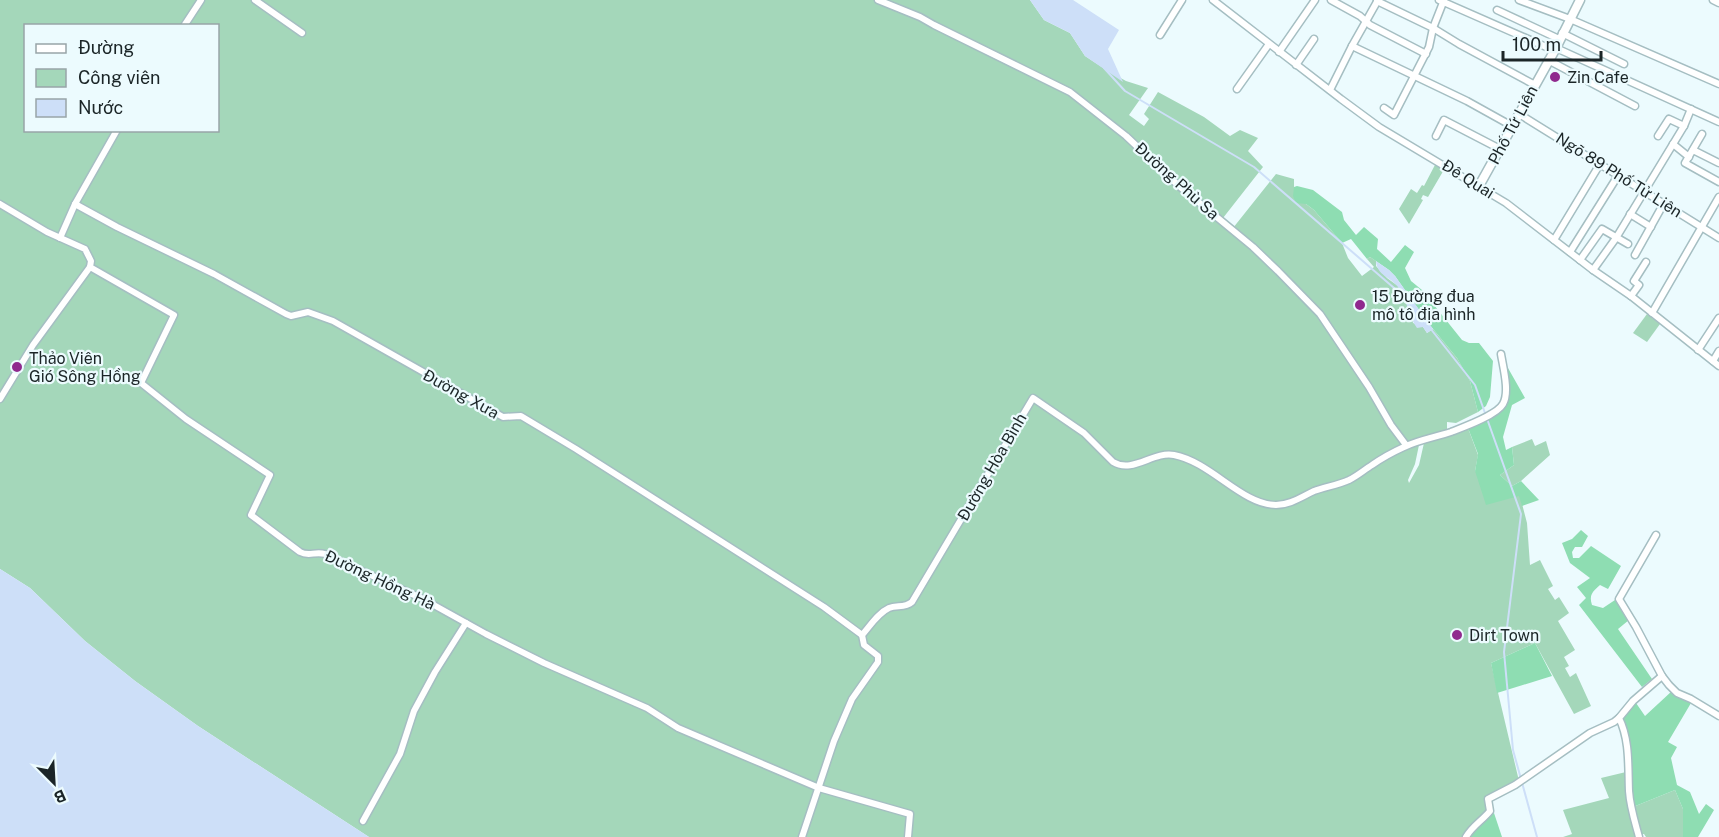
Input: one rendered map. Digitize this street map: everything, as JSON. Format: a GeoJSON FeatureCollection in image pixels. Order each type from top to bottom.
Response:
{"type":"FeatureCollection","features":[{"type":"Feature","properties":{"kind":"street"},"geometry":{"type":"LineString","coordinates":[[185,24],[201,0]]}},
{"type":"Feature","properties":{"kind":"street"},"geometry":{"type":"LineString","coordinates":[[255,0],[302,33]]}},
{"type":"Feature","properties":{"kind":"street","name":"Đường Phù Sa"},"geometry":{"type":"LineString","coordinates":[[878,0],[920,17],[1070,92],[1126,136],[1188,194],[1253,247],[1320,314],[1406,445]]}},
{"type":"Feature","properties":{"kind":"street"},"geometry":{"type":"LineString","coordinates":[[1160,35],[1182,0]]}},
{"type":"Feature","properties":{"kind":"street","name":"Đê Quai"},"geometry":{"type":"LineString","coordinates":[[1213,0],[1379,127],[1506,203],[1593,270],[1631,296],[1719,366]]}},
{"type":"Feature","properties":{"kind":"street"},"geometry":{"type":"LineString","coordinates":[[1279,52],[1316,0]]}},
{"type":"Feature","properties":{"kind":"street"},"geometry":{"type":"LineString","coordinates":[[1331,0],[1370,25],[1426,54]]}},
{"type":"Feature","properties":{"kind":"street"},"geometry":{"type":"LineString","coordinates":[[1330,90],[1377,0],[1433,28],[1535,85]]}},
{"type":"Feature","properties":{"kind":"street"},"geometry":{"type":"LineString","coordinates":[[1519,0],[1570,19],[1719,84]]}},
{"type":"Feature","properties":{"kind":"street","name":"Phố Tứ Liên"},"geometry":{"type":"LineString","coordinates":[[1479,186],[1580,0]]}},
{"type":"Feature","properties":{"kind":"street"},"geometry":{"type":"LineString","coordinates":[[1713,0],[1719,3]]}},
{"type":"Feature","properties":{"kind":"street"},"geometry":{"type":"LineString","coordinates":[[1384,108],[1394,115],[1430,47],[1433,28],[1442,1],[1719,122]]}},
{"type":"Feature","properties":{"kind":"street"},"geometry":{"type":"LineString","coordinates":[[1497,10],[1623,64]]}},
{"type":"Feature","properties":{"kind":"street"},"geometry":{"type":"LineString","coordinates":[[1296,65],[1314,39]]}},
{"type":"Feature","properties":{"kind":"street"},"geometry":{"type":"LineString","coordinates":[[1237,89],[1269,44]]}},
{"type":"Feature","properties":{"kind":"street"},"geometry":{"type":"LineString","coordinates":[[1352,45],[1467,101],[1512,126]]}},
{"type":"Feature","properties":{"kind":"street"},"geometry":{"type":"LineString","coordinates":[[1548,60],[1635,106]]}},
{"type":"Feature","properties":{"kind":"street"},"geometry":{"type":"LineString","coordinates":[[1593,270],[1616,238],[1684,126],[1691,109]]}},
{"type":"Feature","properties":{"kind":"street","name":"Ngõ 89 Phố Tử Liên"},"geometry":{"type":"LineString","coordinates":[[1519,114],[1719,238]]}},
{"type":"Feature","properties":{"kind":"street"},"geometry":{"type":"LineString","coordinates":[[1658,136],[1669,119],[1684,126]]}},
{"type":"Feature","properties":{"kind":"street"},"geometry":{"type":"LineString","coordinates":[[1436,136],[1444,120],[1500,149]]}},
{"type":"Feature","properties":{"kind":"street"},"geometry":{"type":"LineString","coordinates":[[60,238],[75,204],[116,132]]}},
{"type":"Feature","properties":{"kind":"street"},"geometry":{"type":"LineString","coordinates":[[1702,135],[1685,163],[1719,182]]}},
{"type":"Feature","properties":{"kind":"street"},"geometry":{"type":"LineString","coordinates":[[1673,144],[1689,157]]}},
{"type":"Feature","properties":{"kind":"street"},"geometry":{"type":"LineString","coordinates":[[1694,150],[1719,163]]}},
{"type":"Feature","properties":{"kind":"street"},"geometry":{"type":"LineString","coordinates":[[1554,240],[1600,164]]}},
{"type":"Feature","properties":{"kind":"street"},"geometry":{"type":"LineString","coordinates":[[1570,252],[1619,174]]}},
{"type":"Feature","properties":{"kind":"street"},"geometry":{"type":"LineString","coordinates":[[1652,313],[1719,197]]}},
{"type":"Feature","properties":{"kind":"street"},"geometry":{"type":"LineString","coordinates":[[1635,255],[1664,203]]}},
{"type":"Feature","properties":{"kind":"street","name":"Đường Hồng Hà"},"geometry":{"type":"LineString","coordinates":[[0,204],[20,217],[85,249],[91,261],[90,267],[174,315],[141,383],[186,419],[270,475],[251,515],[304,554],[316,552],[326,554],[423,599],[544,663],[647,708],[678,728],[819,788],[910,814],[908,837]]}},
{"type":"Feature","properties":{"kind":"street","name":"Đường Xưa"},"geometry":{"type":"LineString","coordinates":[[75,204],[214,274],[286,314],[291,316],[308,312],[333,321],[503,417],[521,416],[755,562],[862,635]]}},
{"type":"Feature","properties":{"kind":"street"},"geometry":{"type":"LineString","coordinates":[[1630,214],[1651,227]]}},
{"type":"Feature","properties":{"kind":"street"},"geometry":{"type":"LineString","coordinates":[[1580,260],[1602,229],[1628,244]]}},
{"type":"Feature","properties":{"kind":"street"},"geometry":{"type":"LineString","coordinates":[[1631,296],[1640,285],[1634,281],[1646,262]]}},
{"type":"Feature","properties":{"kind":"street"},"geometry":{"type":"LineString","coordinates":[[0,399],[33,345],[90,267]]}},
{"type":"Feature","properties":{"kind":"street"},"geometry":{"type":"LineString","coordinates":[[1698,350],[1719,318]]}},
{"type":"Feature","properties":{"kind":"street"},"geometry":{"type":"LineString","coordinates":[[1713,328],[1719,333]]}},
{"type":"Feature","properties":{"kind":"street"},"geometry":{"type":"LineString","coordinates":[[1713,361],[1719,351]]}},
{"type":"Feature","properties":{"kind":"street","name":"Đường Hòa Bình"},"geometry":{"type":"LineString","coordinates":[[862,635],[887,609],[904,607],[912,602],[1033,398],[1083,433],[1118,465],[1138,464],[1164,454],[1176,455],[1205,467],[1246,496],[1275,505],[1295,501],[1315,491],[1349,480],[1406,445],[1440,435],[1488,416],[1503,405],[1506,395],[1501,354]]}},
{"type":"Feature","properties":{"kind":"street"},"geometry":{"type":"LineString","coordinates":[[1656,535],[1619,599],[1669,685],[1677,693],[1719,716]]}},
{"type":"Feature","properties":{"kind":"street"},"geometry":{"type":"LineString","coordinates":[[363,821],[400,754],[414,711],[466,622]]}},
{"type":"Feature","properties":{"kind":"street"},"geometry":{"type":"LineString","coordinates":[[802,837],[834,741],[852,699],[878,662],[878,656],[864,645],[862,635]]}},
{"type":"Feature","properties":{"kind":"street"},"geometry":{"type":"LineString","coordinates":[[1466,837],[1490,811],[1488,799],[1515,785],[1590,734],[1614,722],[1633,701],[1662,676]]}},
{"type":"Feature","properties":{"kind":"street"},"geometry":{"type":"LineString","coordinates":[[1619,718],[1626,738],[1631,804],[1639,837]]}},
{"type":"Feature","properties":{"kind":"green space"},"geometry":{"type":"Polygon","coordinates":[[[0,0],[1030,0],[1044,20],[1070,33],[1085,56],[1126,81],[1148,88],[1129,115],[1144,126],[1149,119],[1144,114],[1158,92],[1204,117],[1230,136],[1240,130],[1258,138],[1248,151],[1263,167],[1223,218],[1233,228],[1276,174],[1294,179],[1294,187],[1306,204],[1314,210],[1342,243],[1348,258],[1362,276],[1374,267],[1367,259],[1370,257],[1376,261],[1376,266],[1387,278],[1398,286],[1411,313],[1413,323],[1423,327],[1427,333],[1433,329],[1457,358],[1470,381],[1478,412],[1456,423],[1447,422],[1447,430],[1411,447],[1419,445],[1409,483],[1419,465],[1424,443],[1468,428],[1478,455],[1475,471],[1520,496],[1527,523],[1530,565],[1540,560],[1553,586],[1548,589],[1555,600],[1559,597],[1569,613],[1558,621],[1575,650],[1564,657],[1569,666],[1565,668],[1570,677],[1576,673],[1591,706],[1574,714],[1535,643],[1491,663],[1519,781],[1489,797],[1494,813],[1467,837],[369,837],[198,726],[135,681],[85,641],[30,588],[0,569],[0,0]]]}},
{"type":"Feature","properties":{"kind":"green space"},"geometry":{"type":"Polygon","coordinates":[[[1436,163],[1445,168],[1428,197],[1423,195],[1421,199],[1423,200],[1409,224],[1399,209],[1411,189],[1417,193],[1422,185],[1424,186],[1436,163]]]}},
{"type":"Feature","properties":{"kind":"green space"},"geometry":{"type":"Polygon","coordinates":[[[1294,187],[1313,190],[1342,212],[1344,220],[1356,235],[1364,227],[1378,239],[1377,249],[1391,262],[1405,245],[1414,252],[1405,268],[1411,281],[1422,290],[1462,340],[1479,343],[1493,361],[1490,397],[1486,406],[1478,412],[1470,381],[1457,358],[1429,324],[1395,276],[1370,257],[1367,259],[1351,239],[1342,243],[1314,210],[1306,204],[1296,203],[1293,196],[1294,187]]]}},
{"type":"Feature","properties":{"kind":"green space"},"geometry":{"type":"Polygon","coordinates":[[[1647,314],[1660,324],[1647,342],[1633,333],[1647,314]]]}},
{"type":"Feature","properties":{"kind":"green space"},"geometry":{"type":"Polygon","coordinates":[[[1504,361],[1525,398],[1512,405],[1503,437],[1506,450],[1512,447],[1514,465],[1500,475],[1512,486],[1521,481],[1539,500],[1522,506],[1519,496],[1486,505],[1475,471],[1478,454],[1468,428],[1504,409],[1508,399],[1504,361]]]}},
{"type":"Feature","properties":{"kind":"green space"},"geometry":{"type":"Polygon","coordinates":[[[1532,439],[1535,446],[1546,441],[1550,455],[1521,481],[1512,486],[1500,475],[1514,465],[1512,447],[1532,439]]]}},
{"type":"Feature","properties":{"kind":"green space"},"geometry":{"type":"Polygon","coordinates":[[[1581,530],[1588,536],[1582,547],[1575,547],[1572,552],[1573,558],[1579,558],[1591,546],[1621,566],[1608,589],[1600,585],[1592,594],[1591,602],[1592,605],[1603,608],[1615,600],[1629,620],[1618,629],[1652,679],[1642,687],[1579,605],[1586,598],[1577,587],[1590,578],[1570,563],[1562,543],[1572,539],[1581,530]]]}},
{"type":"Feature","properties":{"kind":"green space"},"geometry":{"type":"Polygon","coordinates":[[[1535,643],[1552,676],[1497,693],[1491,663],[1535,643]]]}},
{"type":"Feature","properties":{"kind":"green space"},"geometry":{"type":"Polygon","coordinates":[[[1672,691],[1691,703],[1668,742],[1677,747],[1671,758],[1677,785],[1690,792],[1699,814],[1706,804],[1714,810],[1698,837],[1683,837],[1683,809],[1675,790],[1633,807],[1626,726],[1622,719],[1636,703],[1645,716],[1672,691]]]}},
{"type":"Feature","properties":{"kind":"green space"},"geometry":{"type":"Polygon","coordinates":[[[1626,772],[1636,837],[1563,837],[1572,834],[1563,810],[1609,798],[1601,778],[1626,772]]]}},
{"type":"Feature","properties":{"kind":"green space"},"geometry":{"type":"Polygon","coordinates":[[[1675,790],[1683,809],[1683,837],[1646,837],[1640,834],[1633,807],[1675,790]]]}},
{"type":"Feature","properties":{"kind":"green space"},"geometry":{"type":"Polygon","coordinates":[[[1494,813],[1502,837],[1468,837],[1488,816],[1494,813]]]}},
{"type":"Feature","properties":{"kind":"water"},"geometry":{"type":"Polygon","coordinates":[[[1030,0],[1073,0],[1119,30],[1108,49],[1123,82],[1085,56],[1070,33],[1044,20],[1030,0]]]}},
{"type":"Feature","properties":{"kind":"water"},"geometry":{"type":"Polygon","coordinates":[[[1376,261],[1395,276],[1433,329],[1427,333],[1423,327],[1417,328],[1401,292],[1379,270],[1376,261]]]}},
{"type":"Feature","properties":{"kind":"water"},"geometry":{"type":"Polygon","coordinates":[[[0,569],[30,588],[85,641],[135,681],[198,726],[369,837],[0,837],[0,569]]]}},
{"type":"Feature","properties":{"kind":"waterway"},"geometry":{"type":"LineString","coordinates":[[1104,68],[1125,91],[1254,167],[1401,294]]}},
{"type":"Feature","properties":{"kind":"waterway"},"geometry":{"type":"LineString","coordinates":[[1430,328],[1475,385],[1521,514],[1504,652],[1513,750],[1537,837]]}},
{"type":"Feature","properties":{"kind":"place","name":"Zin Cafe"},"geometry":{"type":"Point","coordinates":[1555,77]}},
{"type":"Feature","properties":{"kind":"place","name":"15 Đường đua mô tô địa hình"},"geometry":{"type":"Point","coordinates":[1360,305]}},
{"type":"Feature","properties":{"kind":"place","name":"Thảo Viên Gió Sông Hồng"},"geometry":{"type":"Point","coordinates":[17,367]}},
{"type":"Feature","properties":{"kind":"place","name":"Dirt Town"},"geometry":{"type":"Point","coordinates":[1457,635]}}]}
